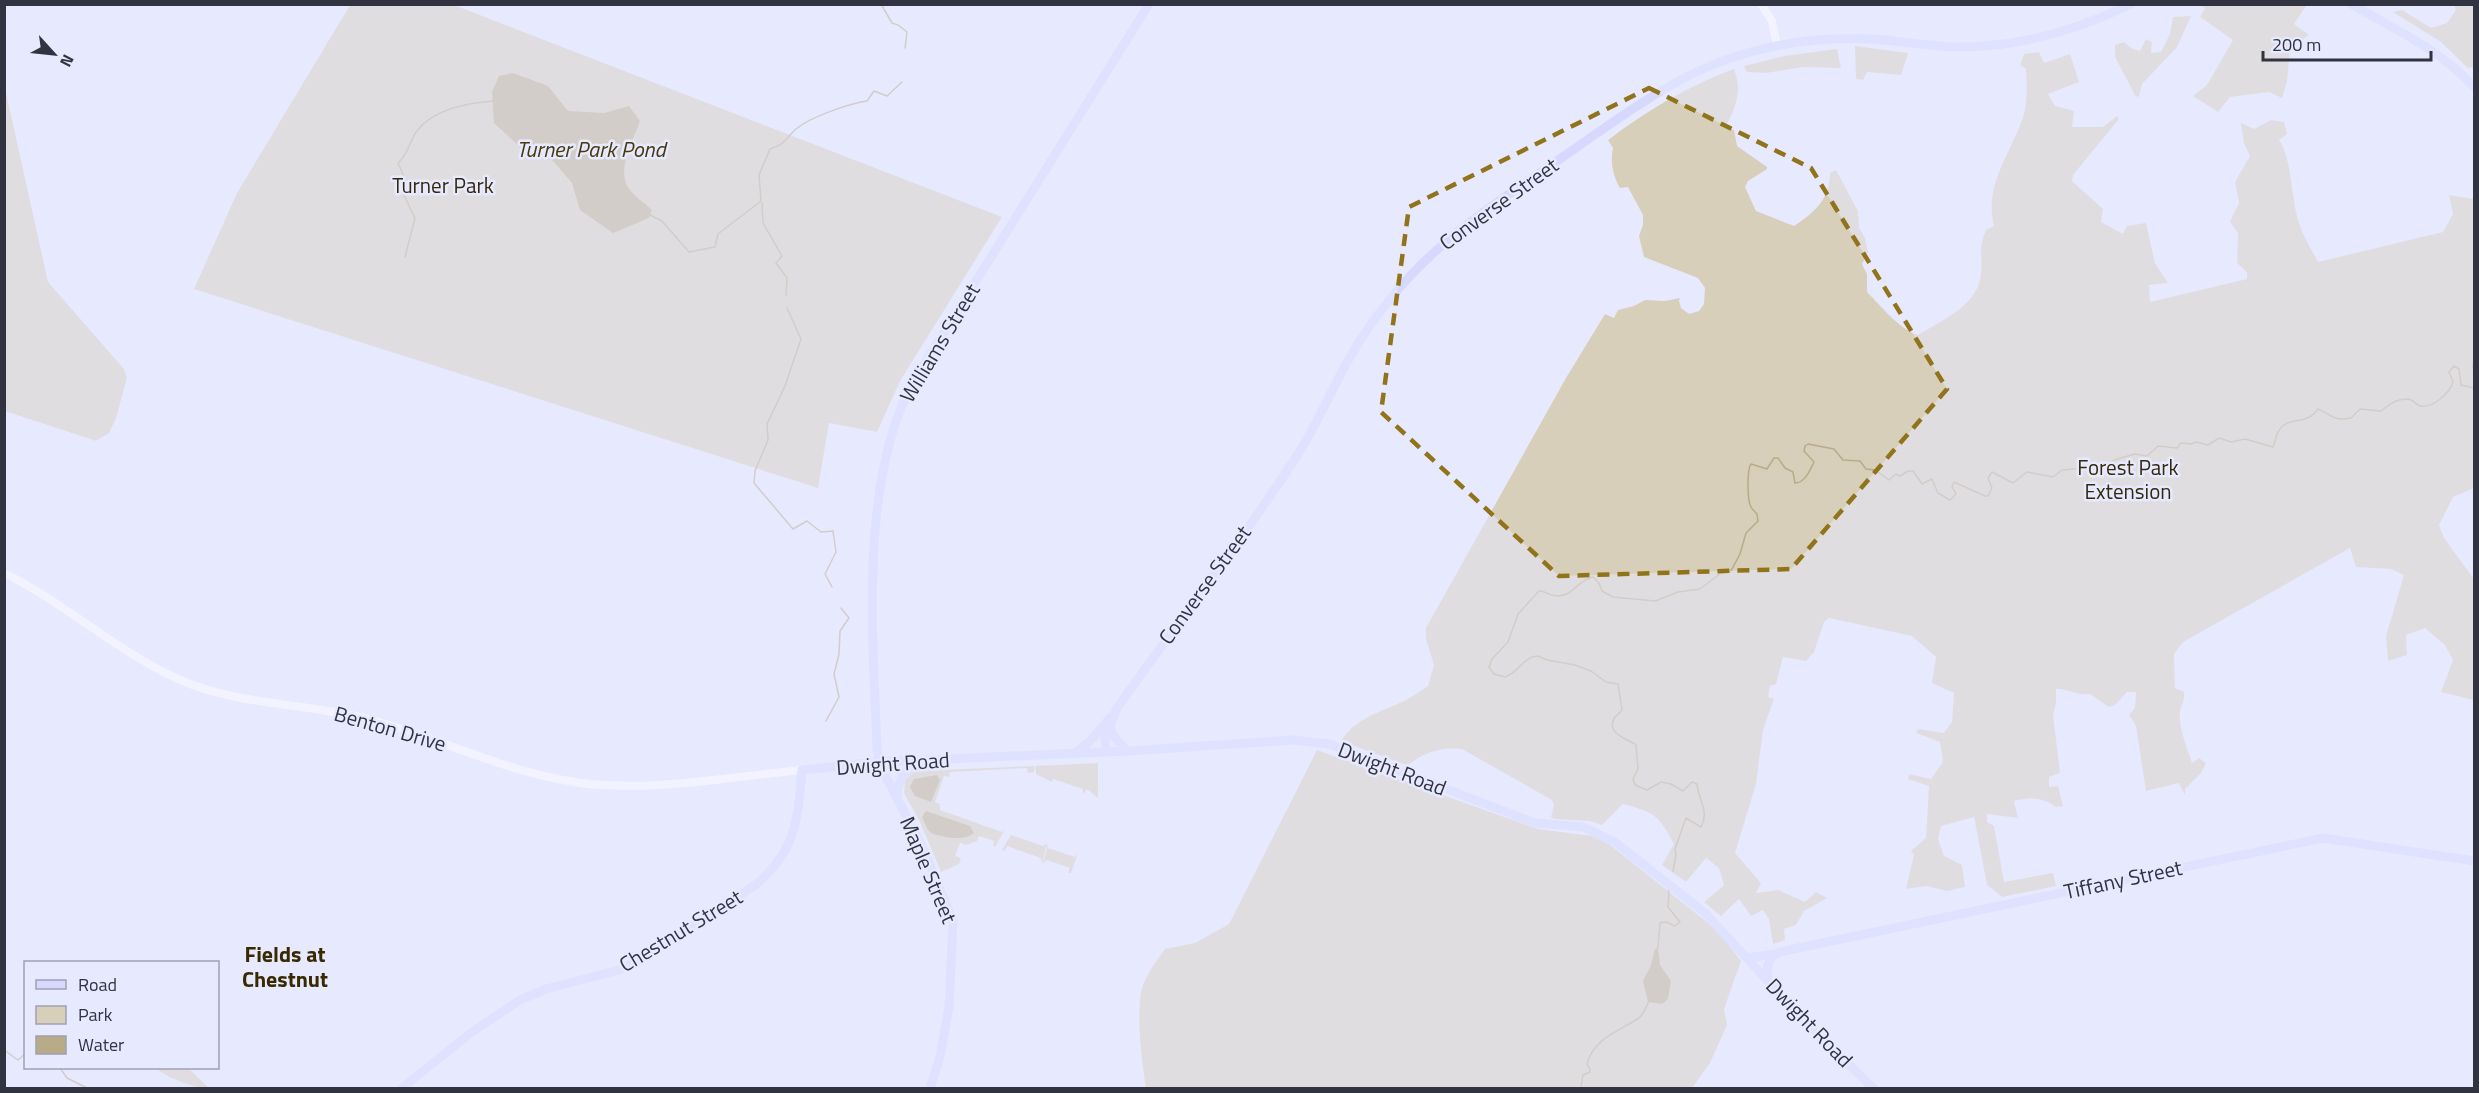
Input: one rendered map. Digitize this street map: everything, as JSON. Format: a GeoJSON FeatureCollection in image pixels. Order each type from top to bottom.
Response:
{"type":"FeatureCollection","features":[{"type":"Feature","properties":{"kind":"main road","name":"Williams Street"},"geometry":{"type":"LineString","coordinates":[[879,762],[874,676],[874,551],[886,460],[897,417],[918,374],[1149,4]]}},
{"type":"Feature","properties":{"kind":"main road","name":"Converse Street"},"geometry":{"type":"LineString","coordinates":[[1106,752],[1105,738],[1113,715],[1292,464],[1345,366],[1369,328],[1391,298],[1425,260],[1483,213],[1661,90],[1716,63],[1777,46],[1844,38],[1945,46],[2012,43],[2074,28],[2131,4]]}},
{"type":"Feature","properties":{"kind":"main road"},"geometry":{"type":"LineString","coordinates":[[2351,4],[2428,48],[2475,87]]}},
{"type":"Feature","properties":{"kind":"main road"},"geometry":{"type":"LineString","coordinates":[[1075,753],[1089,742],[1103,723],[1113,715]]}},
{"type":"Feature","properties":{"kind":"main road"},"geometry":{"type":"LineString","coordinates":[[1108,726],[1127,752]]}},
{"type":"Feature","properties":{"kind":"main road","name":"Dwight Road"},"geometry":{"type":"LineString","coordinates":[[802,770],[879,762],[1127,752],[1293,740],[1314,741],[1333,746],[1535,823],[1589,828],[1615,842],[1692,901],[1722,929],[1769,982],[1873,1089]]}},
{"type":"Feature","properties":{"kind":"main road"},"geometry":{"type":"LineString","coordinates":[[897,800],[898,785],[902,776],[923,761]]}},
{"type":"Feature","properties":{"kind":"main road","name":"Maple Street"},"geometry":{"type":"LineString","coordinates":[[879,762],[923,848],[953,922],[949,1006],[940,1057],[930,1089]]}},
{"type":"Feature","properties":{"kind":"main road","name":"Chestnut Street"},"geometry":{"type":"LineString","coordinates":[[402,1089],[472,1032],[520,1000],[546,989],[600,976],[628,966],[654,952],[757,884],[772,870],[789,845],[796,823],[802,770]]}},
{"type":"Feature","properties":{"kind":"main road","name":"Tiffany Street"},"geometry":{"type":"LineString","coordinates":[[1747,958],[2323,838],[2475,861]]}},
{"type":"Feature","properties":{"kind":"main road"},"geometry":{"type":"LineString","coordinates":[[1769,982],[1768,964],[1774,954]]}},
{"type":"Feature","properties":{"kind":"street"},"geometry":{"type":"LineString","coordinates":[[1761,4],[1772,21],[1777,46]]}},
{"type":"Feature","properties":{"kind":"street","name":"Benton Drive"},"geometry":{"type":"LineString","coordinates":[[4,573],[51,599],[143,660],[182,681],[225,695],[370,720],[546,777],[594,785],[626,786],[802,770]]}},
{"type":"Feature","properties":{"kind":"highlighted area"},"geometry":{"type":"Polygon","coordinates":[[[1649,88],[1811,168],[1947,389],[1791,569],[1559,576],[1381,412],[1409,207],[1649,88]]]}},
{"type":"Feature","properties":{"kind":"green space","name":"Turner Park"},"geometry":{"type":"Polygon","coordinates":[[[350,5],[454,5],[1002,217],[900,381],[877,432],[829,423],[818,488],[194,289],[237,193],[350,5]]]}},
{"type":"Feature","properties":{"kind":"green space"},"geometry":{"type":"Polygon","coordinates":[[[2202,5],[2307,5],[2294,24],[2309,35],[2290,48],[2287,82],[2282,98],[2269,92],[2230,97],[2218,112],[2193,96],[2207,85],[2233,40],[2200,17],[2205,9],[2202,5]]]}},
{"type":"Feature","properties":{"kind":"green space"},"geometry":{"type":"Polygon","coordinates":[[[2454,5],[2474,5],[2474,67],[2468,68],[2441,42],[2393,12],[2402,10],[2431,28],[2447,23],[2456,10],[2454,5]]]}},
{"type":"Feature","properties":{"kind":"green space"},"geometry":{"type":"Polygon","coordinates":[[[2191,16],[2177,47],[2142,84],[2139,96],[2136,97],[2115,57],[2115,45],[2124,42],[2140,51],[2146,39],[2152,42],[2151,53],[2161,52],[2170,34],[2173,17],[2191,16]]]}},
{"type":"Feature","properties":{"kind":"green space"},"geometry":{"type":"Polygon","coordinates":[[[1855,46],[1908,53],[1901,75],[1867,72],[1863,80],[1856,79],[1855,46]]]}},
{"type":"Feature","properties":{"kind":"green space"},"geometry":{"type":"Polygon","coordinates":[[[1837,49],[1841,68],[1804,67],[1766,73],[1747,72],[1744,66],[1784,56],[1837,49]]]}},
{"type":"Feature","properties":{"kind":"green space","name":"Forest Park Extension"},"geometry":{"type":"Polygon","coordinates":[[[2039,52],[2044,63],[2070,54],[2079,82],[2048,94],[2055,106],[2074,111],[2072,127],[2103,127],[2117,116],[2119,119],[2073,175],[2072,181],[2103,209],[2101,222],[2123,234],[2127,226],[2146,223],[2155,263],[2168,283],[2149,285],[2150,302],[2247,279],[2247,272],[2237,263],[2238,233],[2230,222],[2239,203],[2235,182],[2250,156],[2244,143],[2241,123],[2254,129],[2271,120],[2284,122],[2287,134],[2279,140],[2289,168],[2296,214],[2318,262],[2443,232],[2453,214],[2449,195],[2474,199],[2474,488],[2453,497],[2439,525],[2444,538],[2474,579],[2474,700],[2441,692],[2453,660],[2445,645],[2425,628],[2406,635],[2407,655],[2388,661],[2386,636],[2404,575],[2391,569],[2356,567],[2350,548],[2183,642],[2174,654],[2175,688],[2184,692],[2180,711],[2183,737],[2192,763],[2199,758],[2206,763],[2201,773],[2185,789],[2185,795],[2179,783],[2146,791],[2136,726],[2129,715],[2135,708],[2136,692],[2127,692],[2115,705],[2109,707],[2090,694],[2056,689],[2053,714],[2060,773],[2049,777],[2049,787],[2058,786],[2063,806],[2056,807],[2046,801],[2035,799],[2014,801],[2018,818],[1987,814],[1987,822],[1994,826],[2004,882],[2053,873],[2056,886],[2002,897],[1987,885],[1974,817],[1941,826],[1938,839],[1944,856],[1962,865],[1965,887],[1947,891],[1926,886],[1906,889],[1914,855],[1911,851],[1926,838],[1929,786],[1908,779],[1909,774],[1931,779],[1943,762],[1940,742],[1916,733],[1918,729],[1944,733],[1952,722],[1954,693],[1932,683],[1936,657],[1912,636],[1829,618],[1824,622],[1814,652],[1806,661],[1783,657],[1776,684],[1770,686],[1768,697],[1774,699],[1763,730],[1756,784],[1735,853],[1761,883],[1756,893],[1778,890],[1805,902],[1816,892],[1827,898],[1804,911],[1796,925],[1784,929],[1785,940],[1773,944],[1769,919],[1763,910],[1751,916],[1739,899],[1721,916],[1704,902],[1724,885],[1719,868],[1706,858],[1686,882],[1662,865],[1674,844],[1664,826],[1649,813],[1623,804],[1602,825],[1590,821],[1554,819],[1551,817],[1554,805],[1552,800],[1462,749],[1434,751],[1406,765],[1341,741],[1361,721],[1404,701],[1428,686],[1434,665],[1426,639],[1426,628],[1566,378],[1605,314],[1614,318],[1618,310],[1634,306],[1645,300],[1665,301],[1680,298],[1681,308],[1689,314],[1699,311],[1704,304],[1705,288],[1698,278],[1644,257],[1639,236],[1643,225],[1643,215],[1628,187],[1620,188],[1612,164],[1613,148],[1608,140],[1668,100],[1734,69],[1738,92],[1726,127],[1734,130],[1737,146],[1767,167],[1748,181],[1745,187],[1756,211],[1794,226],[1820,204],[1827,190],[1830,173],[1836,170],[1858,211],[1859,227],[1865,238],[1868,252],[1862,264],[1867,274],[1867,292],[1897,322],[1918,335],[1955,313],[1976,290],[1981,273],[1983,237],[1986,230],[1994,226],[1992,198],[1995,184],[2025,108],[2026,69],[2020,65],[2024,54],[2039,52]]]}},
{"type":"Feature","properties":{"kind":"green space"},"geometry":{"type":"Polygon","coordinates":[[[5,88],[48,282],[124,369],[127,378],[116,418],[109,433],[96,441],[5,411],[5,88]]]}},
{"type":"Feature","properties":{"kind":"green space"},"geometry":{"type":"Polygon","coordinates":[[[1317,750],[1538,829],[1592,836],[1609,844],[1717,930],[1741,961],[1724,1009],[1727,1025],[1710,1063],[1692,1088],[1146,1088],[1140,1036],[1140,1008],[1143,985],[1147,975],[1165,949],[1195,943],[1229,924],[1317,750]]]}},
{"type":"Feature","properties":{"kind":"green space"},"geometry":{"type":"Polygon","coordinates":[[[1098,763],[1098,798],[1087,789],[1083,794],[1083,789],[1053,779],[1052,782],[1036,774],[1035,766],[1098,763]]]}},
{"type":"Feature","properties":{"kind":"green space"},"geometry":{"type":"Polygon","coordinates":[[[1034,766],[1034,772],[1028,773],[1027,768],[950,772],[949,777],[944,776],[935,802],[940,804],[940,810],[1002,832],[1005,829],[995,847],[994,841],[979,836],[977,841],[966,845],[960,843],[955,856],[961,858],[959,864],[941,872],[920,822],[904,793],[905,780],[918,771],[1034,766]]]}},
{"type":"Feature","properties":{"kind":"green space"},"geometry":{"type":"Polygon","coordinates":[[[1011,835],[1043,846],[1047,843],[1042,864],[1041,858],[1007,846],[1005,851],[1002,850],[1011,835]]]}},
{"type":"Feature","properties":{"kind":"green space"},"geometry":{"type":"Polygon","coordinates":[[[1048,843],[1048,848],[1075,857],[1078,853],[1071,873],[1068,873],[1070,868],[1047,860],[1043,864],[1048,843]]]}},
{"type":"Feature","properties":{"kind":"green space"},"geometry":{"type":"Polygon","coordinates":[[[157,1069],[189,1069],[209,1088],[196,1087],[166,1075],[157,1069]]]}},
{"type":"Feature","properties":{"kind":"water","name":"Turner Park Pond"},"geometry":{"type":"Polygon","coordinates":[[[513,73],[548,86],[568,111],[604,113],[629,106],[640,121],[627,156],[624,174],[630,190],[652,210],[649,218],[613,233],[580,210],[572,183],[553,161],[522,149],[494,123],[492,92],[499,76],[513,73]]]}},
{"type":"Feature","properties":{"kind":"water"},"geometry":{"type":"Polygon","coordinates":[[[937,775],[940,780],[931,802],[915,796],[910,787],[914,779],[937,775]]]}},
{"type":"Feature","properties":{"kind":"water"},"geometry":{"type":"Polygon","coordinates":[[[926,811],[970,826],[974,833],[960,838],[933,834],[928,830],[922,817],[926,811]]]}},
{"type":"Feature","properties":{"kind":"water"},"geometry":{"type":"Polygon","coordinates":[[[1658,947],[1660,965],[1671,981],[1668,999],[1662,1004],[1648,1002],[1643,981],[1651,965],[1655,949],[1658,947]]]}},
{"type":"Feature","properties":{"kind":"waterway"},"geometry":{"type":"LineString","coordinates":[[881,4],[892,23],[907,32],[905,48]]}},
{"type":"Feature","properties":{"kind":"waterway"},"geometry":{"type":"LineString","coordinates":[[650,215],[662,221],[689,252],[715,247],[718,234],[761,201],[759,175],[770,149],[782,143],[802,124],[840,108],[867,101],[874,91],[887,96],[902,82]]}},
{"type":"Feature","properties":{"kind":"waterway"},"geometry":{"type":"LineString","coordinates":[[405,257],[415,218],[402,191],[405,179],[398,163],[417,131],[432,117],[452,108],[493,101]]}},
{"type":"Feature","properties":{"kind":"waterway"},"geometry":{"type":"LineString","coordinates":[[762,203],[763,223],[782,256],[776,263],[787,278],[786,296]]}},
{"type":"Feature","properties":{"kind":"waterway"},"geometry":{"type":"LineString","coordinates":[[787,308],[801,339],[785,386],[767,424],[768,440],[755,471],[754,483],[793,529],[807,521],[821,532],[833,531],[836,552],[825,574],[832,587]]}},
{"type":"Feature","properties":{"kind":"waterway"},"geometry":{"type":"LineString","coordinates":[[2474,361],[2474,373]]}},
{"type":"Feature","properties":{"kind":"waterway"},"geometry":{"type":"LineString","coordinates":[[1673,871],[1675,849],[1686,818],[1701,827],[1703,821],[1704,811],[1697,784],[1692,782],[1683,791],[1671,784],[1661,782],[1647,790],[1635,785],[1633,779],[1638,769],[1636,745],[1615,732],[1612,723],[1622,710],[1618,684],[1606,682],[1591,671],[1575,665],[1538,656],[1529,659],[1505,677],[1494,674],[1489,667],[1492,659],[1508,642],[1518,614],[1539,591],[1555,596],[1563,595],[1593,577],[1599,583],[1602,591],[1613,597],[1655,601],[1678,592],[1700,589],[1721,573],[1730,572],[1740,554],[1746,533],[1758,521],[1749,498],[1748,478],[1751,464],[1767,469],[1774,458],[1778,458],[1785,468],[1793,472],[1795,483],[1802,481],[1814,462],[1804,451],[1808,444],[1834,449],[1843,460],[1860,461],[1866,469],[1875,470],[1889,480],[1896,474],[1900,476],[1913,471],[1922,484],[1932,479],[1938,493],[1950,500],[1956,494],[1952,487],[1954,482],[1988,496],[1992,488],[1988,478],[1992,472],[2013,483],[2027,472],[2053,477],[2062,470],[2087,468],[2095,463],[2107,465],[2114,460],[2135,454],[2147,456],[2158,446],[2177,448],[2181,443],[2196,442],[2208,445],[2219,438],[2231,442],[2245,439],[2273,447],[2277,434],[2284,425],[2308,418],[2318,409],[2336,418],[2345,419],[2351,418],[2360,409],[2381,411],[2393,402],[2403,399],[2411,400],[2420,406],[2430,405],[2440,399],[2451,386],[2453,382],[2449,372],[2454,366],[2459,369],[2461,385],[2474,388]]}},
{"type":"Feature","properties":{"kind":"waterway"},"geometry":{"type":"LineString","coordinates":[[826,721],[839,697],[834,674],[839,654],[840,631],[849,618],[841,608]]}},
{"type":"Feature","properties":{"kind":"waterway"},"geometry":{"type":"LineString","coordinates":[[1658,947],[1660,923],[1666,922],[1675,926],[1680,922],[1668,907],[1669,890]]}},
{"type":"Feature","properties":{"kind":"waterway"},"geometry":{"type":"LineString","coordinates":[[1581,1088],[1583,1075],[1590,1072],[1587,1064],[1595,1048],[1639,1018],[1649,1001]]}},
{"type":"Feature","properties":{"kind":"waterway"},"geometry":{"type":"LineString","coordinates":[[4,1050],[18,1060],[24,1055]]}},
{"type":"Feature","properties":{"kind":"waterway"},"geometry":{"type":"LineString","coordinates":[[61,1069],[67,1078],[87,1088]]}},
{"type":"Feature","properties":{"kind":"district","name":"Fields at Chestnut"},"geometry":{"type":"Point","coordinates":[285,966]}}]}
